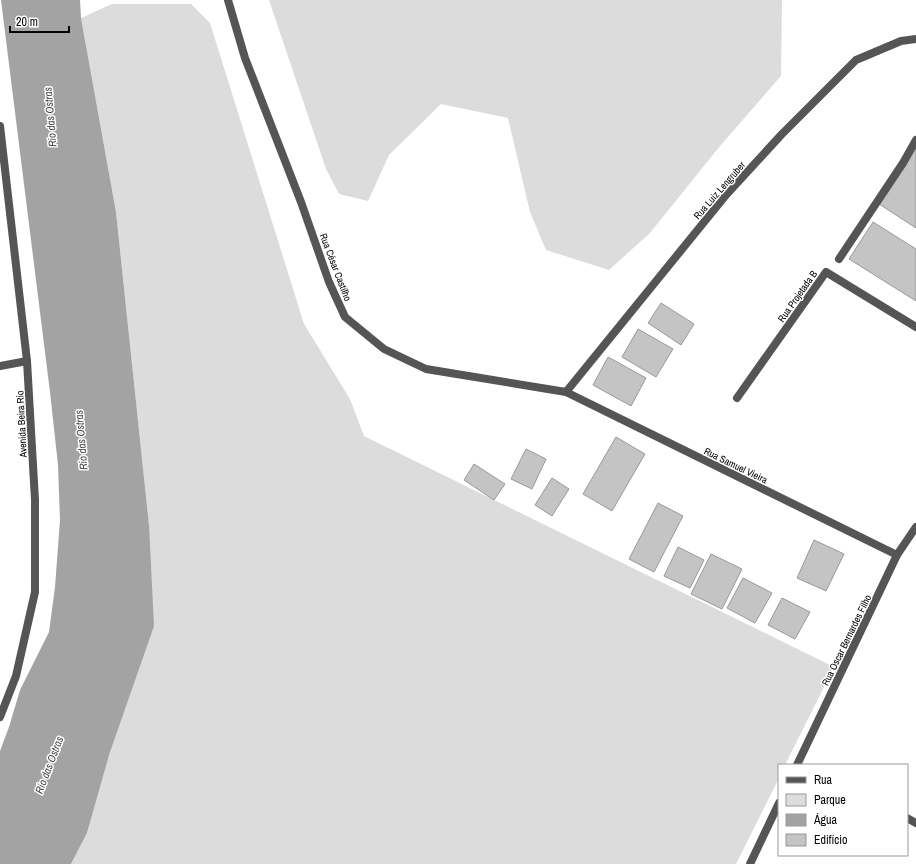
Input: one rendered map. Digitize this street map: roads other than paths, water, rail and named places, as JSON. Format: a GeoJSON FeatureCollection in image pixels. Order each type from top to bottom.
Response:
{"type":"FeatureCollection","features":[{"type":"Feature","properties":{"kind":"street","name":"Rua César Castilho"},"geometry":{"type":"LineString","coordinates":[[228,0],[245,58],[301,202],[329,282],[345,317],[384,349],[426,369],[566,392]]}},
{"type":"Feature","properties":{"kind":"street","name":"Rua Luiz Lengruber"},"geometry":{"type":"LineString","coordinates":[[566,392],[726,195],[782,134],[856,60],[901,40],[916,39]]}},
{"type":"Feature","properties":{"kind":"street","name":"Avenida Beira Rio"},"geometry":{"type":"LineString","coordinates":[[0,126],[27,361],[35,500],[35,592],[16,676],[0,717]]}},
{"type":"Feature","properties":{"kind":"street"},"geometry":{"type":"LineString","coordinates":[[839,259],[916,140]]}},
{"type":"Feature","properties":{"kind":"street","name":"Rua Projetada B"},"geometry":{"type":"LineString","coordinates":[[737,398],[826,272],[916,327]]}},
{"type":"Feature","properties":{"kind":"street"},"geometry":{"type":"LineString","coordinates":[[0,366],[27,361]]}},
{"type":"Feature","properties":{"kind":"street","name":"Rua Samuel Vieira"},"geometry":{"type":"LineString","coordinates":[[566,392],[897,555]]}},
{"type":"Feature","properties":{"kind":"street","name":"Rua Oscar Bernardes Filho"},"geometry":{"type":"LineString","coordinates":[[800,764],[897,555],[916,527]]}},
{"type":"Feature","properties":{"kind":"street"},"geometry":{"type":"LineString","coordinates":[[750,864],[778,805]]}},
{"type":"Feature","properties":{"kind":"water","name":"Rio das Ostras"},"geometry":{"type":"Polygon","coordinates":[[[1,0],[80,0],[81,18],[116,212],[149,525],[154,626],[110,752],[87,833],[71,864],[0,864],[0,751],[20,690],[49,632],[55,587],[60,520],[58,465],[50,392],[1,0]]]}}]}
